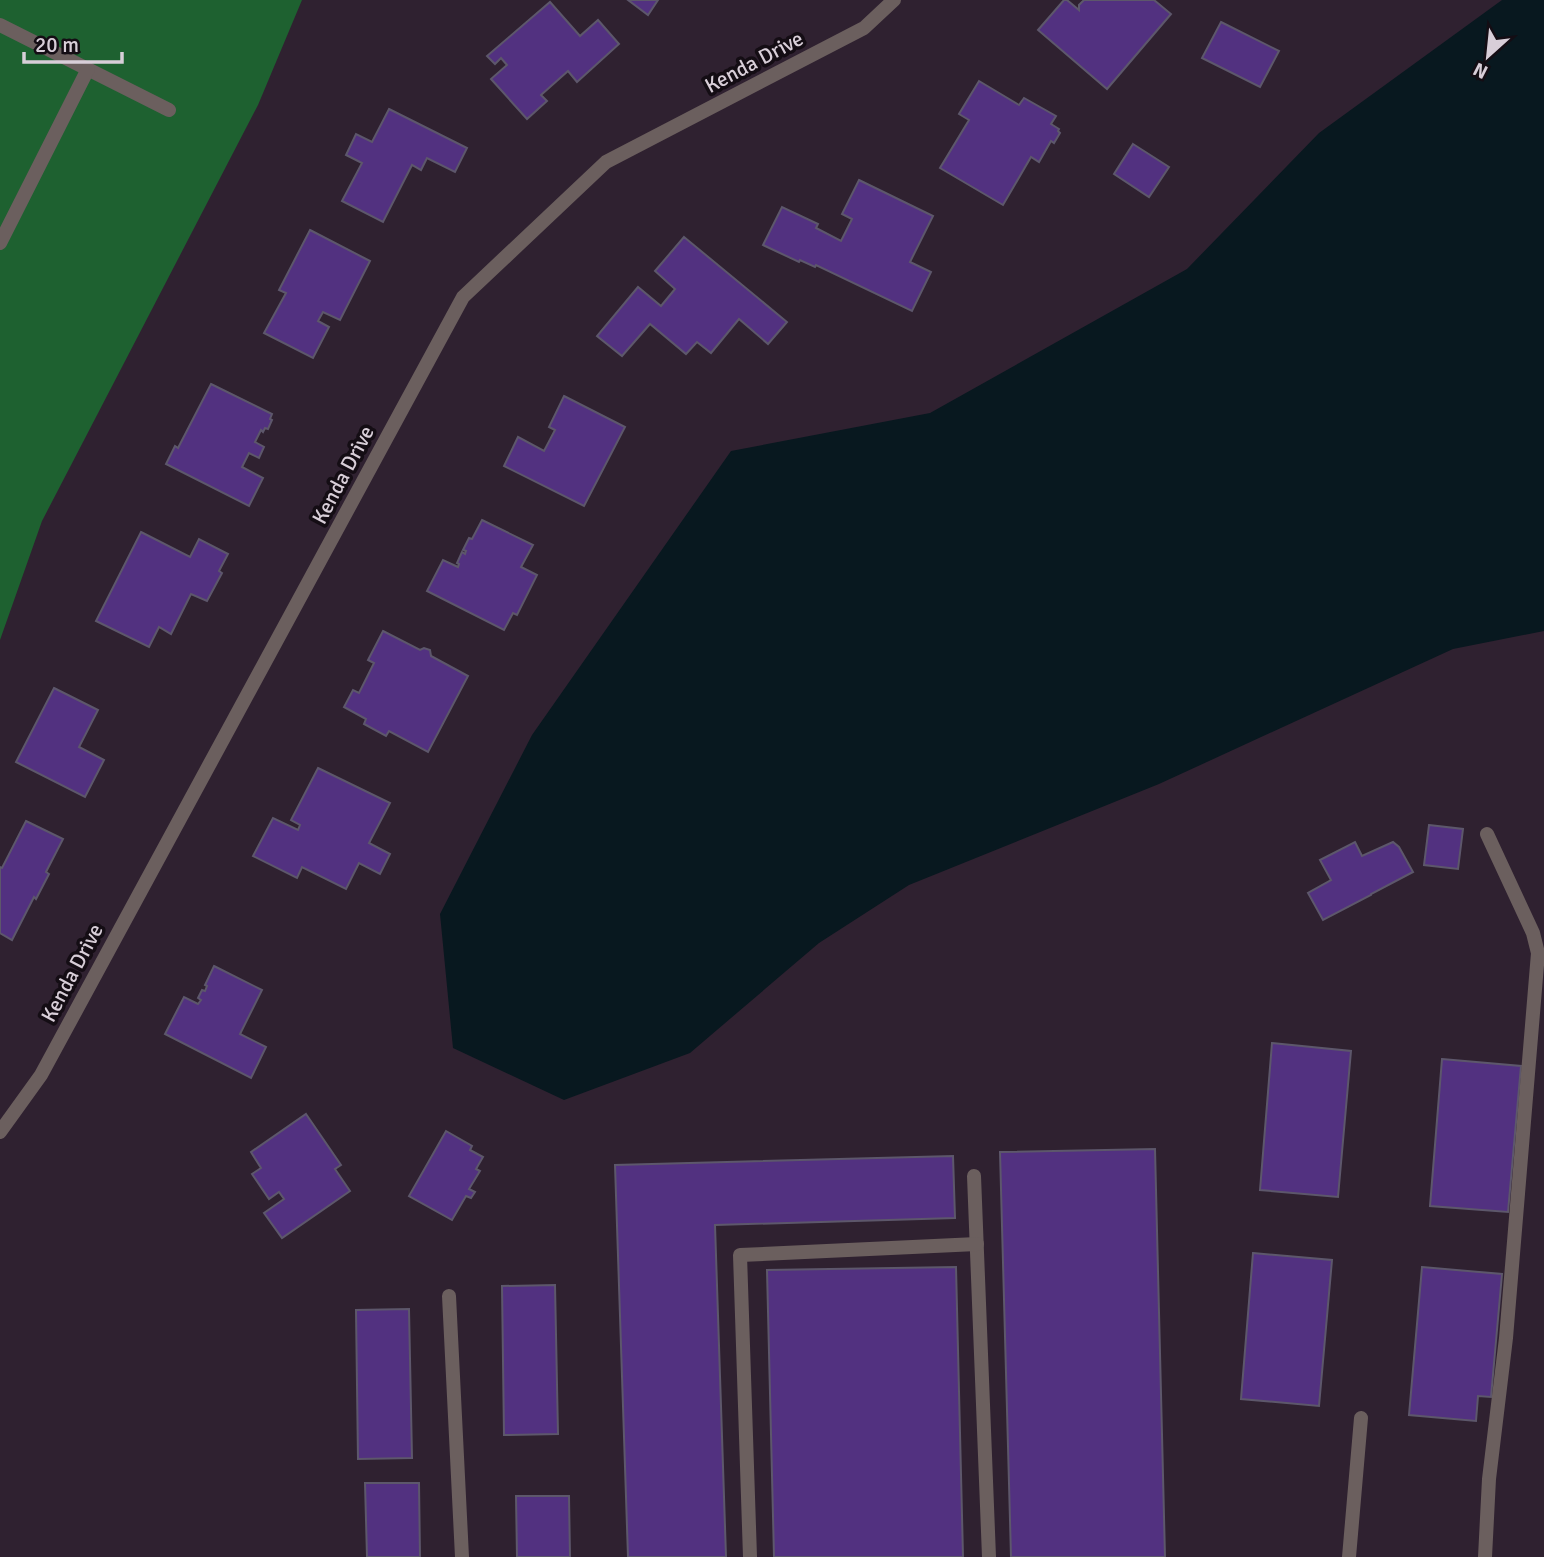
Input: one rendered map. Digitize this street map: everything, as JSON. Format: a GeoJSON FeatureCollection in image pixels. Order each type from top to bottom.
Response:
{"type":"FeatureCollection","features":[{"type":"Feature","properties":{"kind":"street","name":"Kenda Drive"},"geometry":{"type":"LineString","coordinates":[[0,1132],[41,1075],[463,298],[606,163],[864,28],[894,0]]}},
{"type":"Feature","properties":{"kind":"street"},"geometry":{"type":"LineString","coordinates":[[0,25],[169,110]]}},
{"type":"Feature","properties":{"kind":"street"},"geometry":{"type":"LineString","coordinates":[[0,243],[88,69]]}},
{"type":"Feature","properties":{"kind":"street"},"geometry":{"type":"LineString","coordinates":[[1485,1557],[1489,1479],[1506,1338],[1538,953],[1533,933],[1486,834]]}},
{"type":"Feature","properties":{"kind":"street"},"geometry":{"type":"LineString","coordinates":[[974,1177],[989,1557]]}},
{"type":"Feature","properties":{"kind":"street"},"geometry":{"type":"LineString","coordinates":[[750,1557],[740,1255],[977,1244]]}},
{"type":"Feature","properties":{"kind":"street"},"geometry":{"type":"LineString","coordinates":[[449,1296],[462,1557]]}},
{"type":"Feature","properties":{"kind":"street"},"geometry":{"type":"LineString","coordinates":[[1349,1557],[1361,1418]]}},
{"type":"Feature","properties":{"kind":"green space"},"geometry":{"type":"Polygon","coordinates":[[[0,0],[302,0],[258,105],[42,521],[0,640],[0,0]]]}},
{"type":"Feature","properties":{"kind":"shaded area"},"geometry":{"type":"Polygon","coordinates":[[[1502,0],[1544,0],[1544,631],[1453,649],[1159,784],[909,885],[819,943],[690,1053],[564,1100],[453,1048],[440,914],[532,735],[731,451],[930,413],[1187,269],[1319,133],[1502,0]]]}},
{"type":"Feature","properties":{"kind":"building"},"geometry":{"type":"Polygon","coordinates":[[[628,0],[658,0],[648,15],[628,0]]]}},
{"type":"Feature","properties":{"kind":"building"},"geometry":{"type":"Polygon","coordinates":[[[1064,0],[1079,10],[1079,5],[1084,0],[1154,0],[1171,14],[1107,89],[1038,30],[1064,0]]]}},
{"type":"Feature","properties":{"kind":"building"},"geometry":{"type":"Polygon","coordinates":[[[550,2],[580,36],[598,20],[619,44],[577,82],[568,71],[541,95],[547,101],[527,119],[491,79],[507,65],[501,58],[495,64],[487,56],[550,2]]]}},
{"type":"Feature","properties":{"kind":"building"},"geometry":{"type":"Polygon","coordinates":[[[1221,22],[1279,51],[1260,87],[1202,58],[1221,22]]]}},
{"type":"Feature","properties":{"kind":"building"},"geometry":{"type":"Polygon","coordinates":[[[979,81],[1019,105],[1024,98],[1056,116],[1051,124],[1059,129],[1060,133],[1054,143],[1051,141],[1039,162],[1031,157],[1003,205],[940,168],[969,120],[959,114],[979,81]]]}},
{"type":"Feature","properties":{"kind":"building"},"geometry":{"type":"Polygon","coordinates":[[[389,109],[467,148],[455,172],[427,158],[421,170],[412,165],[383,222],[342,201],[362,163],[346,155],[356,134],[372,142],[389,109]]]}},
{"type":"Feature","properties":{"kind":"building"},"geometry":{"type":"Polygon","coordinates":[[[1133,144],[1169,167],[1149,197],[1114,174],[1133,144]]]}},
{"type":"Feature","properties":{"kind":"building"},"geometry":{"type":"Polygon","coordinates":[[[859,180],[933,216],[910,262],[931,272],[912,311],[816,265],[815,267],[800,260],[799,262],[763,245],[782,207],[818,224],[816,228],[841,241],[852,219],[842,214],[859,180]]]}},
{"type":"Feature","properties":{"kind":"building"},"geometry":{"type":"Polygon","coordinates":[[[310,230],[370,261],[340,320],[323,312],[318,321],[329,327],[313,358],[264,333],[286,293],[279,290],[310,230]]]}},
{"type":"Feature","properties":{"kind":"building"},"geometry":{"type":"Polygon","coordinates":[[[684,237],[787,322],[768,344],[739,319],[711,353],[697,342],[686,354],[650,324],[622,356],[597,336],[638,287],[661,306],[675,289],[655,271],[684,237]]]}},
{"type":"Feature","properties":{"kind":"building"},"geometry":{"type":"Polygon","coordinates":[[[211,384],[272,414],[268,429],[265,428],[263,432],[261,430],[255,442],[264,447],[259,458],[249,453],[242,467],[263,478],[249,506],[166,464],[175,446],[178,448],[211,384]]]}},
{"type":"Feature","properties":{"kind":"building"},"geometry":{"type":"Polygon","coordinates":[[[564,396],[625,427],[584,506],[504,466],[518,437],[544,451],[555,430],[549,427],[564,396]]]}},
{"type":"Feature","properties":{"kind":"building"},"geometry":{"type":"Polygon","coordinates":[[[482,520],[533,545],[521,567],[537,575],[517,615],[513,613],[504,630],[427,591],[443,560],[458,567],[457,563],[462,552],[465,554],[466,551],[463,550],[469,538],[472,539],[482,520]]]}},
{"type":"Feature","properties":{"kind":"building"},"geometry":{"type":"Polygon","coordinates":[[[141,532],[190,557],[199,539],[228,554],[219,571],[222,573],[207,601],[191,594],[171,634],[159,627],[149,647],[96,621],[141,532]]]}},
{"type":"Feature","properties":{"kind":"building"},"geometry":{"type":"Polygon","coordinates":[[[383,631],[420,650],[430,650],[431,656],[468,676],[428,752],[389,731],[386,736],[364,724],[366,719],[344,707],[353,690],[359,693],[374,663],[368,660],[383,631]]]}},
{"type":"Feature","properties":{"kind":"building"},"geometry":{"type":"Polygon","coordinates":[[[54,688],[98,710],[79,747],[104,760],[85,797],[16,762],[54,688]]]}},
{"type":"Feature","properties":{"kind":"building"},"geometry":{"type":"Polygon","coordinates":[[[318,768],[390,803],[369,843],[390,854],[380,874],[359,863],[346,889],[302,867],[297,878],[253,856],[273,818],[298,830],[300,825],[291,820],[318,768]]]}},
{"type":"Feature","properties":{"kind":"building"},"geometry":{"type":"Polygon","coordinates":[[[26,821],[63,839],[46,872],[49,874],[12,940],[0,933],[0,867],[2,868],[26,821]]]}},
{"type":"Feature","properties":{"kind":"building"},"geometry":{"type":"Polygon","coordinates":[[[1429,825],[1463,829],[1458,869],[1424,865],[1429,825]]]}},
{"type":"Feature","properties":{"kind":"building"},"geometry":{"type":"Polygon","coordinates":[[[1355,842],[1362,856],[1393,842],[1399,847],[1413,872],[1323,920],[1308,893],[1331,880],[1320,860],[1355,842]]]}},
{"type":"Feature","properties":{"kind":"building"},"geometry":{"type":"Polygon","coordinates":[[[214,966],[262,990],[240,1034],[266,1047],[251,1078],[165,1034],[184,997],[198,1004],[201,1000],[198,998],[202,990],[205,991],[214,966]]]}},
{"type":"Feature","properties":{"kind":"building"},"geometry":{"type":"Polygon","coordinates":[[[1272,1043],[1351,1051],[1338,1197],[1260,1190],[1272,1043]]]}},
{"type":"Feature","properties":{"kind":"building"},"geometry":{"type":"Polygon","coordinates":[[[1442,1059],[1521,1066],[1508,1212],[1430,1206],[1442,1059]]]}},
{"type":"Feature","properties":{"kind":"building"},"geometry":{"type":"Polygon","coordinates":[[[306,1114],[341,1165],[335,1169],[350,1191],[282,1238],[264,1213],[284,1199],[279,1192],[269,1199],[252,1174],[261,1168],[251,1152],[306,1114]]]}},
{"type":"Feature","properties":{"kind":"building"},"geometry":{"type":"Polygon","coordinates":[[[446,1131],[472,1146],[470,1150],[483,1157],[476,1169],[480,1171],[469,1189],[475,1192],[471,1198],[466,1196],[452,1220],[409,1196],[446,1131]]]}},
{"type":"Feature","properties":{"kind":"building"},"geometry":{"type":"Polygon","coordinates":[[[1155,1149],[1165,1557],[1011,1557],[1000,1152],[1155,1149]]]}},
{"type":"Feature","properties":{"kind":"building"},"geometry":{"type":"Polygon","coordinates":[[[953,1156],[955,1218],[715,1225],[726,1557],[628,1557],[615,1165],[953,1156]]]}},
{"type":"Feature","properties":{"kind":"building"},"geometry":{"type":"Polygon","coordinates":[[[1253,1253],[1332,1260],[1319,1406],[1241,1399],[1253,1253]]]}},
{"type":"Feature","properties":{"kind":"building"},"geometry":{"type":"Polygon","coordinates":[[[956,1267],[963,1557],[774,1557],[767,1270],[956,1267]]]}},
{"type":"Feature","properties":{"kind":"building"},"geometry":{"type":"Polygon","coordinates":[[[1422,1267],[1502,1274],[1491,1397],[1478,1396],[1476,1421],[1409,1415],[1422,1267]]]}},
{"type":"Feature","properties":{"kind":"building"},"geometry":{"type":"Polygon","coordinates":[[[555,1285],[558,1434],[504,1435],[502,1286],[555,1285]]]}},
{"type":"Feature","properties":{"kind":"building"},"geometry":{"type":"Polygon","coordinates":[[[409,1309],[412,1458],[358,1459],[356,1310],[409,1309]]]}},
{"type":"Feature","properties":{"kind":"building"},"geometry":{"type":"Polygon","coordinates":[[[365,1483],[419,1483],[420,1557],[367,1557],[365,1483]]]}},
{"type":"Feature","properties":{"kind":"building"},"geometry":{"type":"Polygon","coordinates":[[[516,1496],[569,1496],[570,1557],[517,1557],[516,1496]]]}}]}
